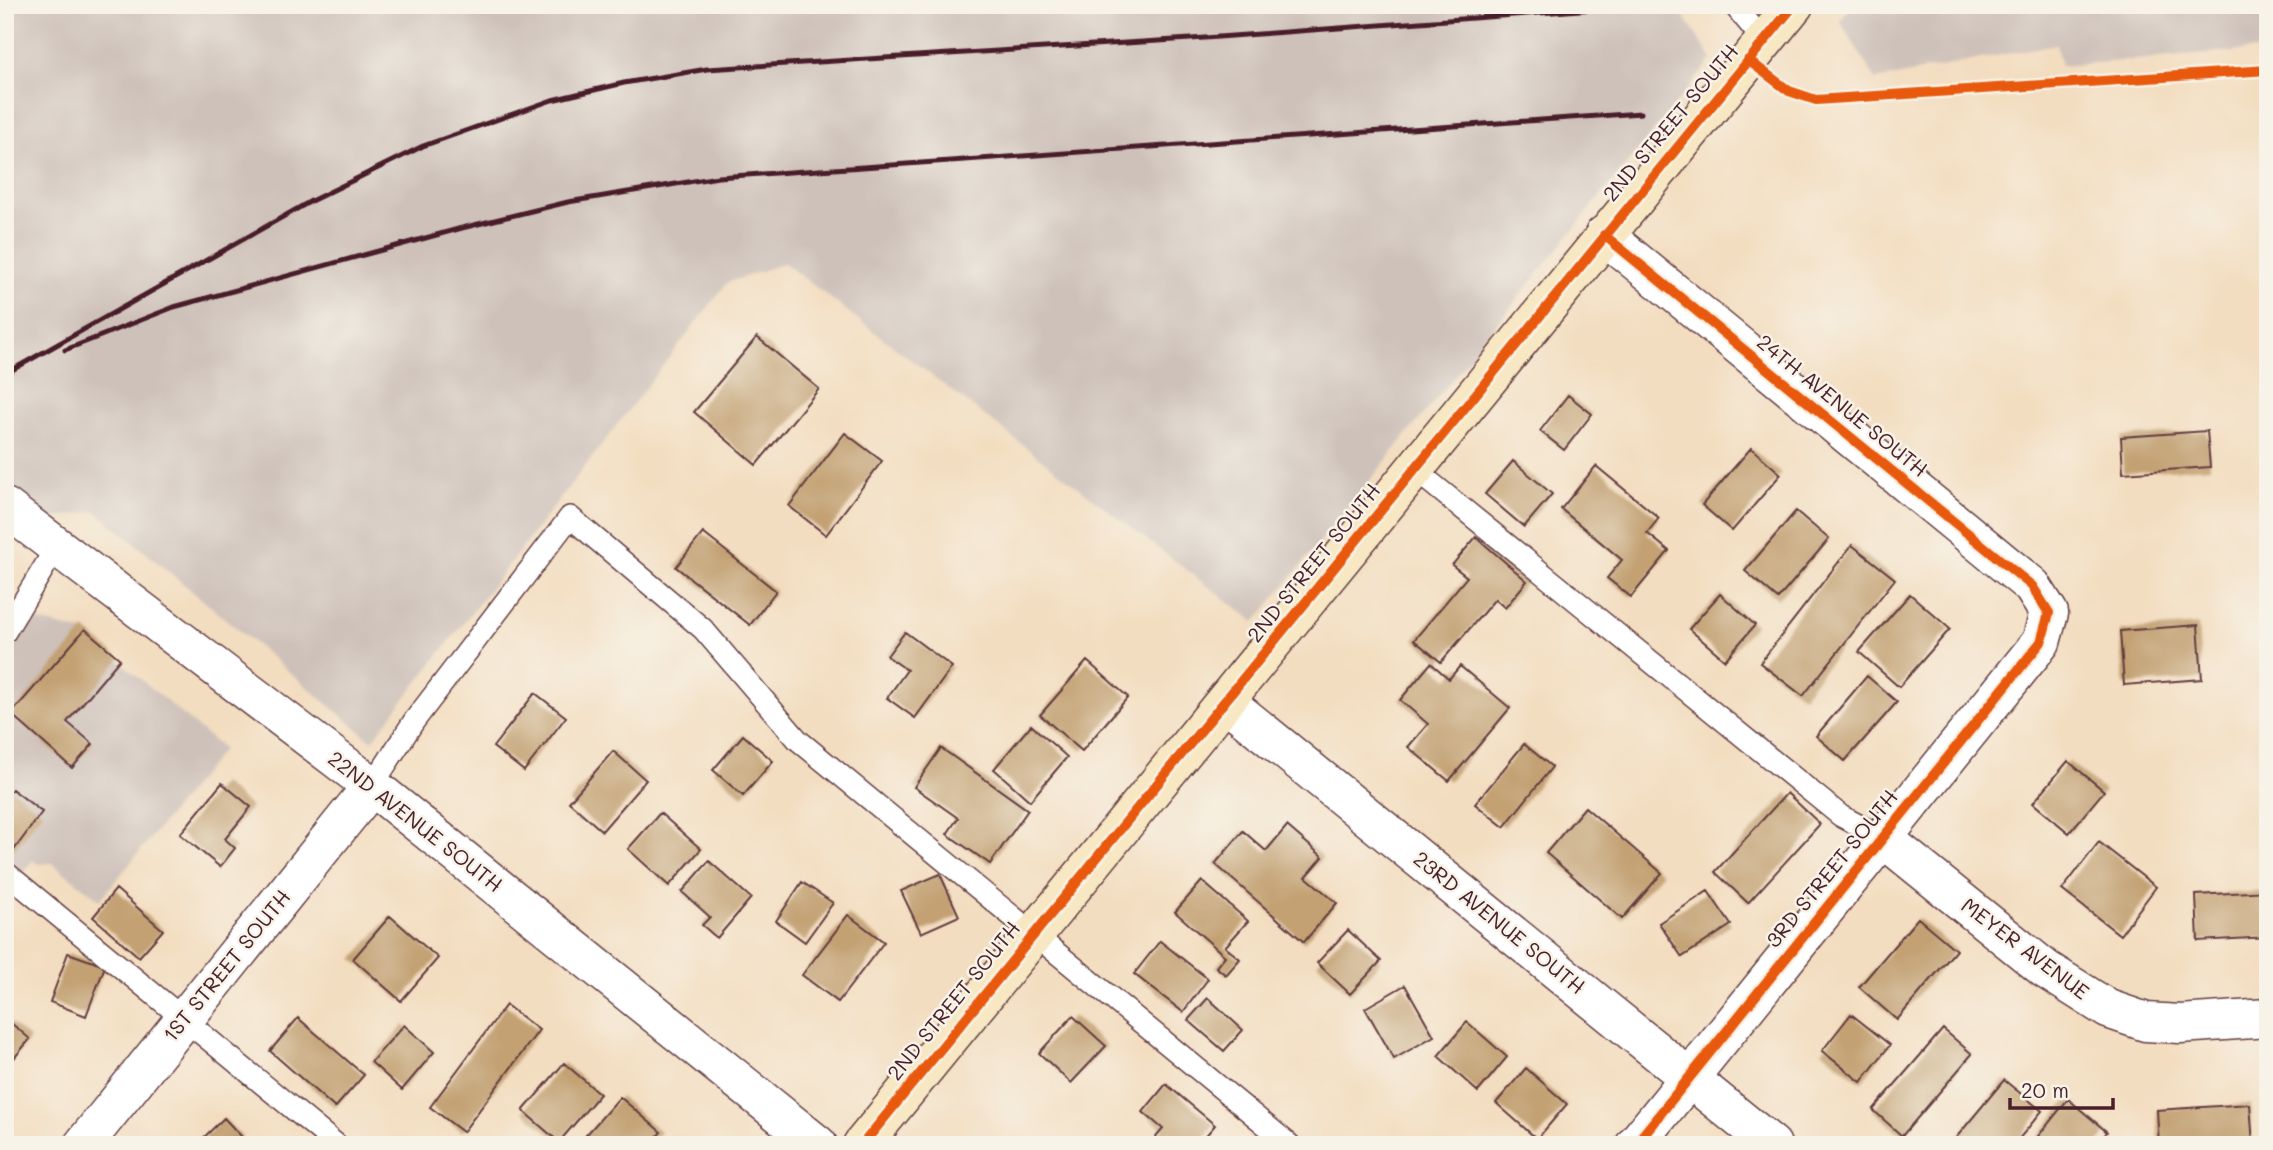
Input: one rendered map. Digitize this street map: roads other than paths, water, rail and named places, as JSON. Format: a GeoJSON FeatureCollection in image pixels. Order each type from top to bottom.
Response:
{"type":"FeatureCollection","features":[{"type":"Feature","properties":{"kind":"street","name":"2ND STREET SOUTH"},"geometry":{"type":"LineString","coordinates":[[862,1145],[1794,5]]}},
{"type":"Feature","properties":{"kind":"street","name":"24TH AVENUE SOUTH"},"geometry":{"type":"LineString","coordinates":[[1604,235],[2032,586],[2049,613]]}},
{"type":"Feature","properties":{"kind":"street","name":"22ND AVENUE SOUTH"},"geometry":{"type":"LineString","coordinates":[[5,507],[372,786],[818,1145]]}},
{"type":"Feature","properties":{"kind":"street","name":"3RD STREET SOUTH"},"geometry":{"type":"LineString","coordinates":[[1635,1145],[2041,642],[2049,613]]}},
{"type":"Feature","properties":{"kind":"street","name":"23RD AVENUE SOUTH"},"geometry":{"type":"LineString","coordinates":[[1226,702],[1772,1145]]}},
{"type":"Feature","properties":{"kind":"street","name":"1ST STREET SOUTH"},"geometry":{"type":"LineString","coordinates":[[83,1145],[372,786]]}},
{"type":"Feature","properties":{"kind":"street","name":"MEYER AVENUE"},"geometry":{"type":"LineString","coordinates":[[1882,838],[2045,968],[2108,1009],[2146,1022],[2180,1024],[2268,1018]]}},
{"type":"Feature","properties":{"kind":"lane"},"geometry":{"type":"LineString","coordinates":[[1734,5],[1764,41]]}},
{"type":"Feature","properties":{"kind":"lane"},"geometry":{"type":"LineString","coordinates":[[1414,469],[1841,816],[1882,838]]}},
{"type":"Feature","properties":{"kind":"lane"},"geometry":{"type":"LineString","coordinates":[[372,786],[414,721],[569,517],[703,629],[798,740],[1290,1145]]}},
{"type":"Feature","properties":{"kind":"lane"},"geometry":{"type":"LineString","coordinates":[[5,632],[57,546]]}},
{"type":"Feature","properties":{"kind":"lane"},"geometry":{"type":"LineString","coordinates":[[5,872],[337,1145]]}},
{"type":"Feature","properties":{"kind":"railway"},"geometry":{"type":"LineString","coordinates":[[5,374],[311,201],[423,146],[552,100],[624,83],[707,69],[1191,39],[1635,6]]}},
{"type":"Feature","properties":{"kind":"railway"},"geometry":{"type":"LineString","coordinates":[[65,350],[174,307],[462,228],[568,202],[718,177],[1641,113]]}}]}
